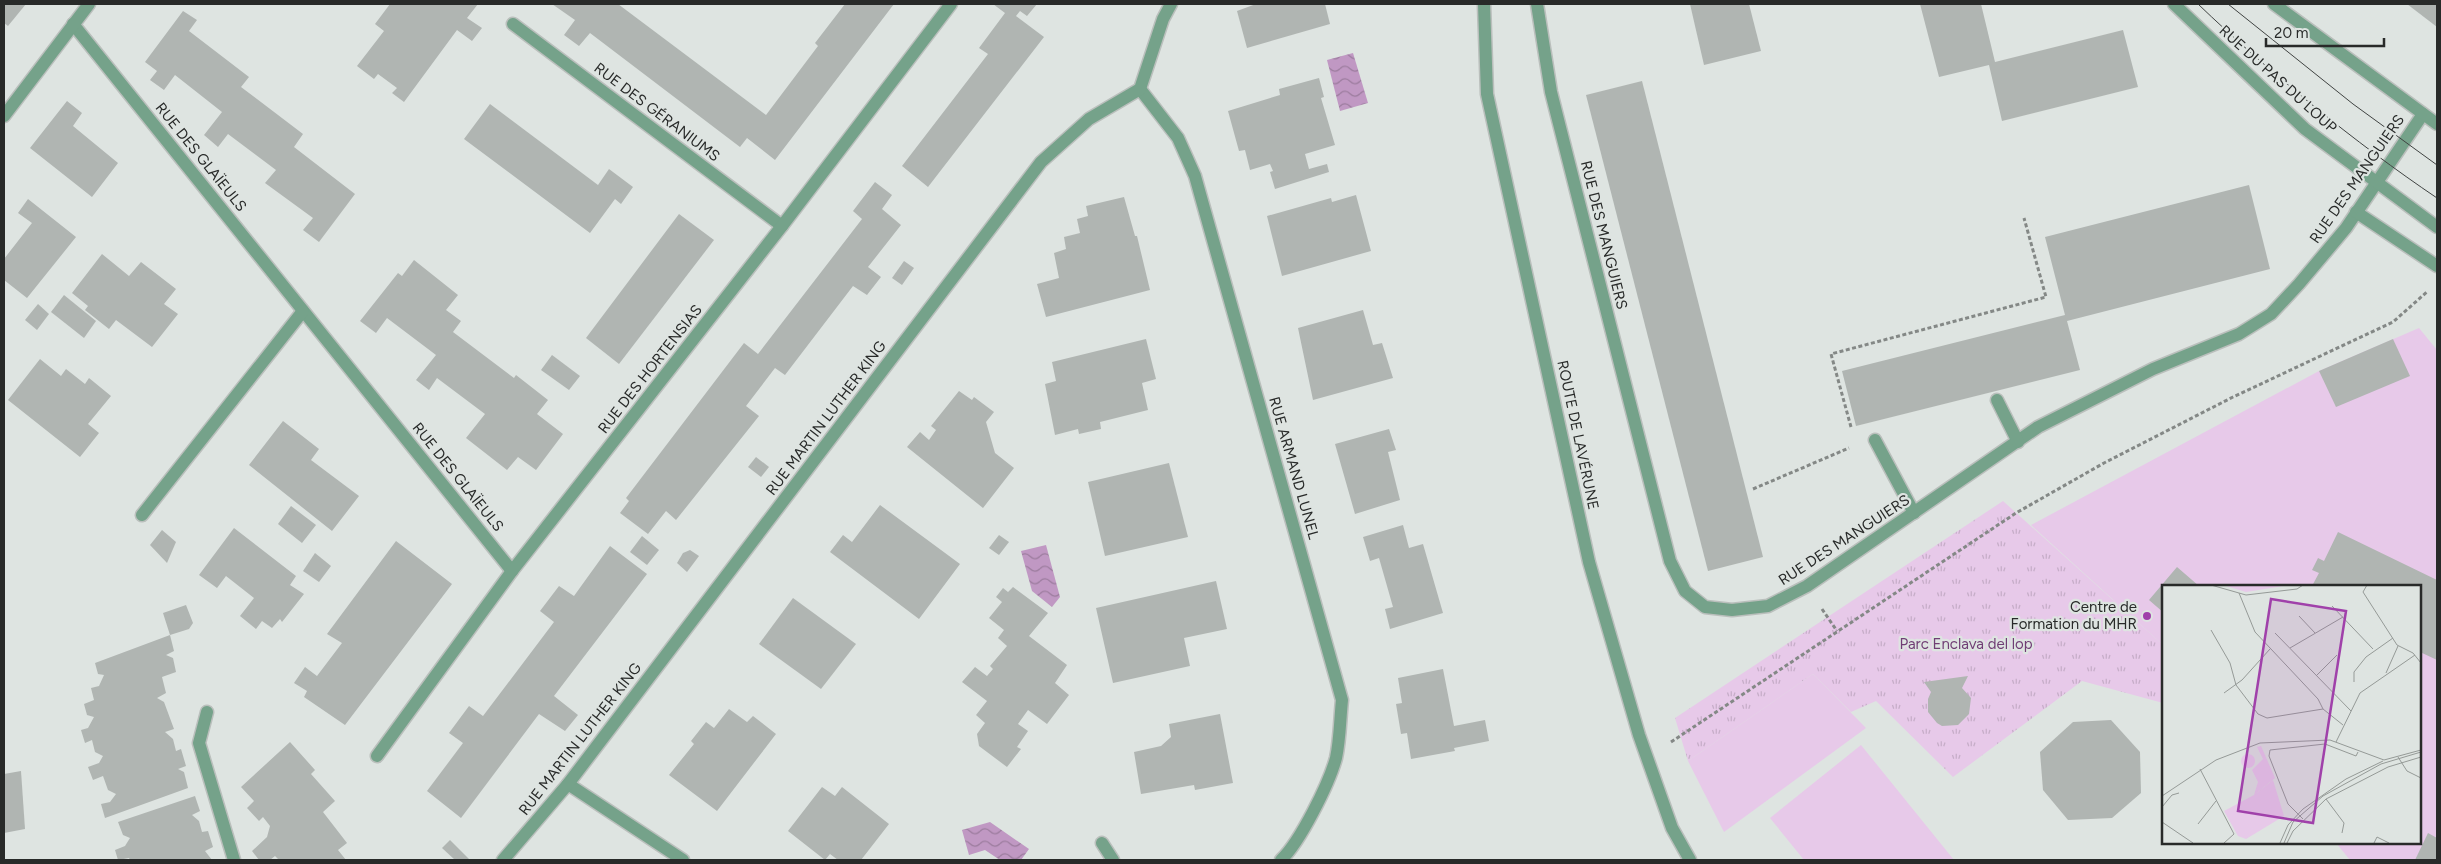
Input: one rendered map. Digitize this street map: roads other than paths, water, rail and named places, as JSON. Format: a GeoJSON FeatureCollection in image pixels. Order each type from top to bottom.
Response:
{"type":"FeatureCollection","features":[{"type":"Feature","properties":{"kind":"street"},"geometry":{"type":"LineString","coordinates":[[4,116],[88,4]]}},
{"type":"Feature","properties":{"kind":"street","name":"RUE DES HORTENSIAS"},"geometry":{"type":"LineString","coordinates":[[377,756],[512,571],[782,226],[951,4]]}},
{"type":"Feature","properties":{"kind":"street"},"geometry":{"type":"LineString","coordinates":[[1140,90],[1163,19],[1171,4]]}},
{"type":"Feature","properties":{"kind":"street","name":"ROUTE DE LAVÉRUNE"},"geometry":{"type":"LineString","coordinates":[[1484,4],[1487,94],[1589,562],[1639,735],[1672,828],[1690,860]]}},
{"type":"Feature","properties":{"kind":"street","name":"RUE DES MANGUIERS"},"geometry":{"type":"LineString","coordinates":[[1537,4],[1553,102],[1670,561],[1685,591],[1705,607],[1732,610],[1768,606],[1807,586],[2038,427],[2153,369],[2239,334],[2270,314],[2323,256],[2377,184],[2423,114]]}},
{"type":"Feature","properties":{"kind":"street","name":"RUE DU PAS DU LOUP"},"geometry":{"type":"LineString","coordinates":[[2174,4],[2305,129],[2377,184],[2437,226]]}},
{"type":"Feature","properties":{"kind":"street"},"geometry":{"type":"LineString","coordinates":[[2274,4],[2437,124]]}},
{"type":"Feature","properties":{"kind":"street","name":"RUE DES GLAÏEULS"},"geometry":{"type":"LineString","coordinates":[[73,24],[512,571]]}},
{"type":"Feature","properties":{"kind":"street","name":"RUE DES GÉRANIUMS"},"geometry":{"type":"LineString","coordinates":[[513,24],[782,226]]}},
{"type":"Feature","properties":{"kind":"street","name":"RUE MARTIN LUTHER KING"},"geometry":{"type":"LineString","coordinates":[[503,860],[568,784],[1041,162],[1089,119],[1140,90]]}},
{"type":"Feature","properties":{"kind":"street","name":"RUE ARMAND LUNEL"},"geometry":{"type":"LineString","coordinates":[[1140,90],[1178,138],[1196,176],[1342,700],[1336,759],[1315,807],[1289,853],[1281,860]]}},
{"type":"Feature","properties":{"kind":"street"},"geometry":{"type":"LineString","coordinates":[[2356,212],[2437,266]]}},
{"type":"Feature","properties":{"kind":"street"},"geometry":{"type":"LineString","coordinates":[[142,515],[304,311]]}},
{"type":"Feature","properties":{"kind":"street"},"geometry":{"type":"LineString","coordinates":[[1997,400],[2018,442]]}},
{"type":"Feature","properties":{"kind":"street"},"geometry":{"type":"LineString","coordinates":[[1875,440],[1914,514]]}},
{"type":"Feature","properties":{"kind":"street"},"geometry":{"type":"LineString","coordinates":[[207,712],[199,743],[234,860]]}},
{"type":"Feature","properties":{"kind":"street"},"geometry":{"type":"LineString","coordinates":[[568,784],[683,860]]}},
{"type":"Feature","properties":{"kind":"street"},"geometry":{"type":"LineString","coordinates":[[1102,843],[1113,860]]}},
{"type":"Feature","properties":{"kind":"water"},"geometry":{"type":"Polygon","coordinates":[[[1353,53],[1368,103],[1340,111],[1327,60],[1353,53]]]}},
{"type":"Feature","properties":{"kind":"water"},"geometry":{"type":"Polygon","coordinates":[[[1046,545],[1060,597],[1052,607],[1032,591],[1021,551],[1046,545]]]}},
{"type":"Feature","properties":{"kind":"water"},"geometry":{"type":"Polygon","coordinates":[[[990,822],[1029,849],[1021,860],[1000,860],[985,850],[969,855],[962,830],[990,822]]]}},
{"type":"Feature","properties":{"kind":"tram line"},"geometry":{"type":"LineString","coordinates":[[2198,4],[2254,56],[2313,106],[2375,154],[2437,198]]}},
{"type":"Feature","properties":{"kind":"tram line"},"geometry":{"type":"LineString","coordinates":[[2228,4],[2353,104],[2437,165]]}},
{"type":"Feature","properties":{"kind":"place","name":"Centre de Formation du MHR"},"geometry":{"type":"Point","coordinates":[2147,616]}},
{"type":"Feature","properties":{"kind":"park label","name":"Parc Enclava del lop"},"geometry":{"type":"Point","coordinates":[1966,644]}}]}
